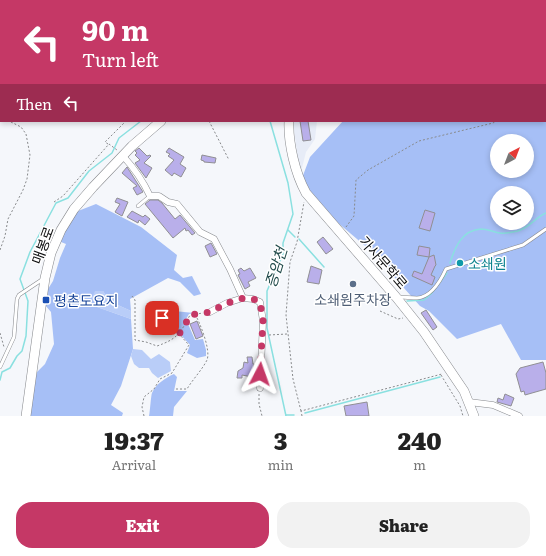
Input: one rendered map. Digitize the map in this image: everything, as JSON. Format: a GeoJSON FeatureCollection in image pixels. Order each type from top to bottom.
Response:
{"type":"FeatureCollection","features":[{"type":"Feature","properties":{"kind":"main road","name":"매봉로"},"geometry":{"type":"LineString","coordinates":[[26,416],[45,278],[55,242],[70,216],[122,154],[160,122]]}},
{"type":"Feature","properties":{"kind":"main road","name":"가사문학로"},"geometry":{"type":"LineString","coordinates":[[289,122],[291,143],[296,168],[300,182],[306,193],[410,313],[450,370],[469,402],[474,416]]}},
{"type":"Feature","properties":{"kind":"street"},"geometry":{"type":"LineString","coordinates":[[122,154],[132,166],[150,196],[159,196],[168,202],[177,204],[200,232],[214,239],[244,298]]}},
{"type":"Feature","properties":{"kind":"street"},"geometry":{"type":"LineString","coordinates":[[210,312],[227,303],[244,298],[253,299],[260,302],[263,321],[260,388]]}},
{"type":"Feature","properties":{"kind":"street"},"geometry":{"type":"LineString","coordinates":[[469,402],[493,405],[519,416]]}},
{"type":"Feature","properties":{"kind":"lane"},"geometry":{"type":"LineString","coordinates":[[138,206],[150,196]]}},
{"type":"Feature","properties":{"kind":"lane"},"geometry":{"type":"LineString","coordinates":[[396,296],[419,298],[428,294],[442,277],[446,269],[523,245],[546,228]]}},
{"type":"Feature","properties":{"kind":"lane"},"geometry":{"type":"LineString","coordinates":[[0,367],[14,337],[17,299],[19,294],[45,278]]}},
{"type":"Feature","properties":{"kind":"path"},"geometry":{"type":"LineString","coordinates":[[0,250],[5,236],[8,219],[27,179],[30,155],[26,134],[21,128],[11,122]]}},
{"type":"Feature","properties":{"kind":"path"},"geometry":{"type":"LineString","coordinates":[[122,154],[105,142],[125,122]]}},
{"type":"Feature","properties":{"kind":"path"},"geometry":{"type":"LineString","coordinates":[[210,122],[229,160]]}},
{"type":"Feature","properties":{"kind":"path"},"geometry":{"type":"LineString","coordinates":[[341,234],[354,216],[356,180],[368,170],[419,141],[494,122]]}},
{"type":"Feature","properties":{"kind":"path"},"geometry":{"type":"LineString","coordinates":[[54,202],[63,196],[109,144]]}},
{"type":"Feature","properties":{"kind":"path"},"geometry":{"type":"LineString","coordinates":[[302,416],[293,379],[286,315],[290,262],[297,242],[306,193]]}},
{"type":"Feature","properties":{"kind":"path"},"geometry":{"type":"LineString","coordinates":[[132,296],[135,300],[136,313],[135,340],[157,346],[170,341],[179,334],[190,315],[210,312]]}},
{"type":"Feature","properties":{"kind":"path"},"geometry":{"type":"LineString","coordinates":[[380,311],[398,319],[404,318],[410,313]]}},
{"type":"Feature","properties":{"kind":"path"},"geometry":{"type":"LineString","coordinates":[[176,389],[187,389],[207,359],[208,351],[200,323],[194,314]]}},
{"type":"Feature","properties":{"kind":"path"},"geometry":{"type":"LineString","coordinates":[[144,416],[142,407],[144,397],[154,389],[160,379],[172,374],[189,345],[179,334],[165,323],[162,318]]}},
{"type":"Feature","properties":{"kind":"path"},"geometry":{"type":"LineString","coordinates":[[0,333],[6,355]]}},
{"type":"Feature","properties":{"kind":"path"},"geometry":{"type":"LineString","coordinates":[[265,335],[288,334]]}},
{"type":"Feature","properties":{"kind":"path"},"geometry":{"type":"LineString","coordinates":[[301,411],[441,375],[450,370]]}},
{"type":"Feature","properties":{"kind":"path"},"geometry":{"type":"LineString","coordinates":[[441,375],[460,406],[463,416]]}},
{"type":"Feature","properties":{"kind":"path"},"geometry":{"type":"LineString","coordinates":[[260,388],[259,404],[262,416]]}},
{"type":"Feature","properties":{"kind":"shaded area"},"geometry":{"type":"Polygon","coordinates":[[[293,122],[317,122],[315,139],[306,152],[302,168],[299,169],[293,122]]]}},
{"type":"Feature","properties":{"kind":"shaded area"},"geometry":{"type":"Polygon","coordinates":[[[342,122],[546,122],[546,360],[521,360],[501,324],[457,339],[429,311],[420,306],[370,250],[331,217],[309,190],[302,178],[310,157],[342,122]]]}},
{"type":"Feature","properties":{"kind":"shaded area"},"geometry":{"type":"Polygon","coordinates":[[[96,204],[141,227],[177,255],[174,270],[183,278],[192,276],[201,294],[194,296],[180,282],[168,278],[130,299],[131,311],[109,301],[103,291],[95,291],[92,298],[97,307],[131,319],[133,349],[121,386],[111,405],[123,413],[122,416],[30,416],[36,373],[45,364],[54,344],[51,312],[45,305],[48,289],[53,281],[66,244],[61,242],[63,233],[78,211],[96,204]]]}},
{"type":"Feature","properties":{"kind":"shaded area"},"geometry":{"type":"Polygon","coordinates":[[[94,291],[103,291],[109,301],[131,311],[131,319],[97,307],[92,298],[94,291]]]}},
{"type":"Feature","properties":{"kind":"shaded area"},"geometry":{"type":"Polygon","coordinates":[[[174,311],[194,313],[189,314],[186,319],[195,340],[203,339],[206,356],[197,358],[187,353],[190,345],[165,321],[163,316],[165,313],[174,311]]]}},
{"type":"Feature","properties":{"kind":"shaded area"},"geometry":{"type":"Polygon","coordinates":[[[133,349],[142,350],[151,359],[159,354],[170,362],[171,371],[158,378],[149,368],[139,368],[134,364],[131,356],[133,349]]]}},
{"type":"Feature","properties":{"kind":"shaded area"},"geometry":{"type":"Polygon","coordinates":[[[174,374],[177,377],[174,391],[187,391],[174,407],[173,416],[149,416],[152,394],[154,390],[167,377],[174,374]]]}},
{"type":"Feature","properties":{"kind":"building"},"geometry":{"type":"Polygon","coordinates":[[[300,122],[308,122],[311,140],[303,141],[300,122]]]}},
{"type":"Feature","properties":{"kind":"building"},"geometry":{"type":"Polygon","coordinates":[[[139,148],[147,156],[151,156],[144,163],[152,168],[146,178],[135,163],[140,160],[135,155],[137,153],[135,151],[139,148]]]}},
{"type":"Feature","properties":{"kind":"building"},"geometry":{"type":"Polygon","coordinates":[[[169,148],[184,157],[180,164],[186,168],[181,177],[174,173],[172,176],[165,170],[174,160],[168,156],[170,154],[166,152],[169,148]]]}},
{"type":"Feature","properties":{"kind":"building"},"geometry":{"type":"Polygon","coordinates":[[[202,155],[216,158],[215,163],[204,162],[201,160],[202,155]]]}},
{"type":"Feature","properties":{"kind":"building"},"geometry":{"type":"Polygon","coordinates":[[[127,167],[143,192],[137,195],[133,188],[137,186],[122,173],[127,167]]]}},
{"type":"Feature","properties":{"kind":"building"},"geometry":{"type":"Polygon","coordinates":[[[117,198],[128,202],[122,216],[115,212],[120,204],[115,202],[117,198]]]}},
{"type":"Feature","properties":{"kind":"building"},"geometry":{"type":"Polygon","coordinates":[[[150,200],[158,200],[162,203],[175,219],[180,215],[195,233],[192,235],[188,230],[186,231],[185,228],[173,238],[145,204],[150,200]]]}},
{"type":"Feature","properties":{"kind":"building"},"geometry":{"type":"Polygon","coordinates":[[[425,210],[435,213],[430,231],[419,228],[425,210]]]}},
{"type":"Feature","properties":{"kind":"building"},"geometry":{"type":"Polygon","coordinates":[[[132,211],[143,217],[145,215],[150,219],[145,225],[139,220],[138,223],[127,217],[132,211]]]}},
{"type":"Feature","properties":{"kind":"building"},"geometry":{"type":"Polygon","coordinates":[[[323,237],[333,249],[326,254],[317,242],[323,237]]]}},
{"type":"Feature","properties":{"kind":"building"},"geometry":{"type":"Polygon","coordinates":[[[211,243],[217,254],[210,257],[205,246],[211,243]]]}},
{"type":"Feature","properties":{"kind":"building"},"geometry":{"type":"Polygon","coordinates":[[[419,246],[430,248],[429,257],[417,255],[419,246]]]}},
{"type":"Feature","properties":{"kind":"building"},"geometry":{"type":"Polygon","coordinates":[[[434,255],[436,265],[431,275],[435,277],[432,285],[412,276],[414,271],[422,274],[429,257],[434,255]]]}},
{"type":"Feature","properties":{"kind":"building"},"geometry":{"type":"Polygon","coordinates":[[[311,266],[322,270],[319,284],[307,282],[311,266]]]}},
{"type":"Feature","properties":{"kind":"building"},"geometry":{"type":"Polygon","coordinates":[[[241,268],[244,271],[250,268],[256,278],[248,282],[250,286],[245,289],[238,275],[240,274],[238,270],[241,268]]]}},
{"type":"Feature","properties":{"kind":"building"},"geometry":{"type":"Polygon","coordinates":[[[426,310],[437,327],[433,330],[421,313],[426,310]]]}},
{"type":"Feature","properties":{"kind":"building"},"geometry":{"type":"Polygon","coordinates":[[[197,321],[203,336],[196,339],[190,324],[197,321]]]}},
{"type":"Feature","properties":{"kind":"building"},"geometry":{"type":"Polygon","coordinates":[[[247,357],[252,357],[254,364],[252,377],[242,375],[242,378],[237,378],[238,371],[243,368],[244,362],[248,363],[247,357]]]}},
{"type":"Feature","properties":{"kind":"building"},"geometry":{"type":"Polygon","coordinates":[[[543,362],[546,373],[546,389],[525,395],[524,391],[521,392],[516,374],[520,368],[543,362]]]}},
{"type":"Feature","properties":{"kind":"building"},"geometry":{"type":"Polygon","coordinates":[[[505,394],[514,398],[511,406],[497,402],[498,398],[503,400],[505,394]]]}},
{"type":"Feature","properties":{"kind":"building"},"geometry":{"type":"Polygon","coordinates":[[[367,402],[369,416],[346,416],[344,406],[367,402]]]}},
{"type":"Feature","properties":{"kind":"waterway"},"geometry":{"type":"LineString","coordinates":[[0,380],[2,372],[10,368],[17,356],[22,351],[26,336],[28,301],[20,279],[30,252],[56,203],[68,198],[89,171],[112,153],[119,138],[140,122]]}},
{"type":"Feature","properties":{"kind":"waterway","name":"증암천"},"geometry":{"type":"LineString","coordinates":[[270,122],[288,183],[293,214],[283,243],[283,254],[267,291],[267,328],[286,416]]}},
{"type":"Feature","properties":{"kind":"waterway"},"geometry":{"type":"LineString","coordinates":[[450,263],[460,240],[469,232],[481,229],[498,233],[518,231],[522,230],[546,213]]}},
{"type":"Feature","properties":{"kind":"waterway"},"geometry":{"type":"LineString","coordinates":[[288,230],[295,237]]}},
{"type":"Feature","properties":{"kind":"waterway"},"geometry":{"type":"LineString","coordinates":[[299,239],[324,267]]}},
{"type":"Feature","properties":{"kind":"waterway"},"geometry":{"type":"LineString","coordinates":[[407,301],[424,300],[431,294],[447,273]]}},
{"type":"Feature","properties":{"kind":"waterway"},"geometry":{"type":"LineString","coordinates":[[305,413],[440,377]]}},
{"type":"Feature","properties":{"kind":"waterway"},"geometry":{"type":"LineString","coordinates":[[286,415],[294,415]]}},
{"type":"Feature","properties":{"kind":"place","name":"소쇄원"},"geometry":{"type":"Point","coordinates":[460,263]}},
{"type":"Feature","properties":{"kind":"place","name":"소쇄원주차장"},"geometry":{"type":"Point","coordinates":[353,284]}},
{"type":"Feature","properties":{"kind":"place","name":"평촌도요지"},"geometry":{"type":"Point","coordinates":[46,300]}},
{"type":"Feature","properties":{"kind":"route"},"geometry":{"type":"LineString","coordinates":[[162,318],[165,323],[179,334],[190,315],[210,312],[227,303],[244,298],[253,299],[260,302],[263,321],[262,366],[260,374]]}}]}
